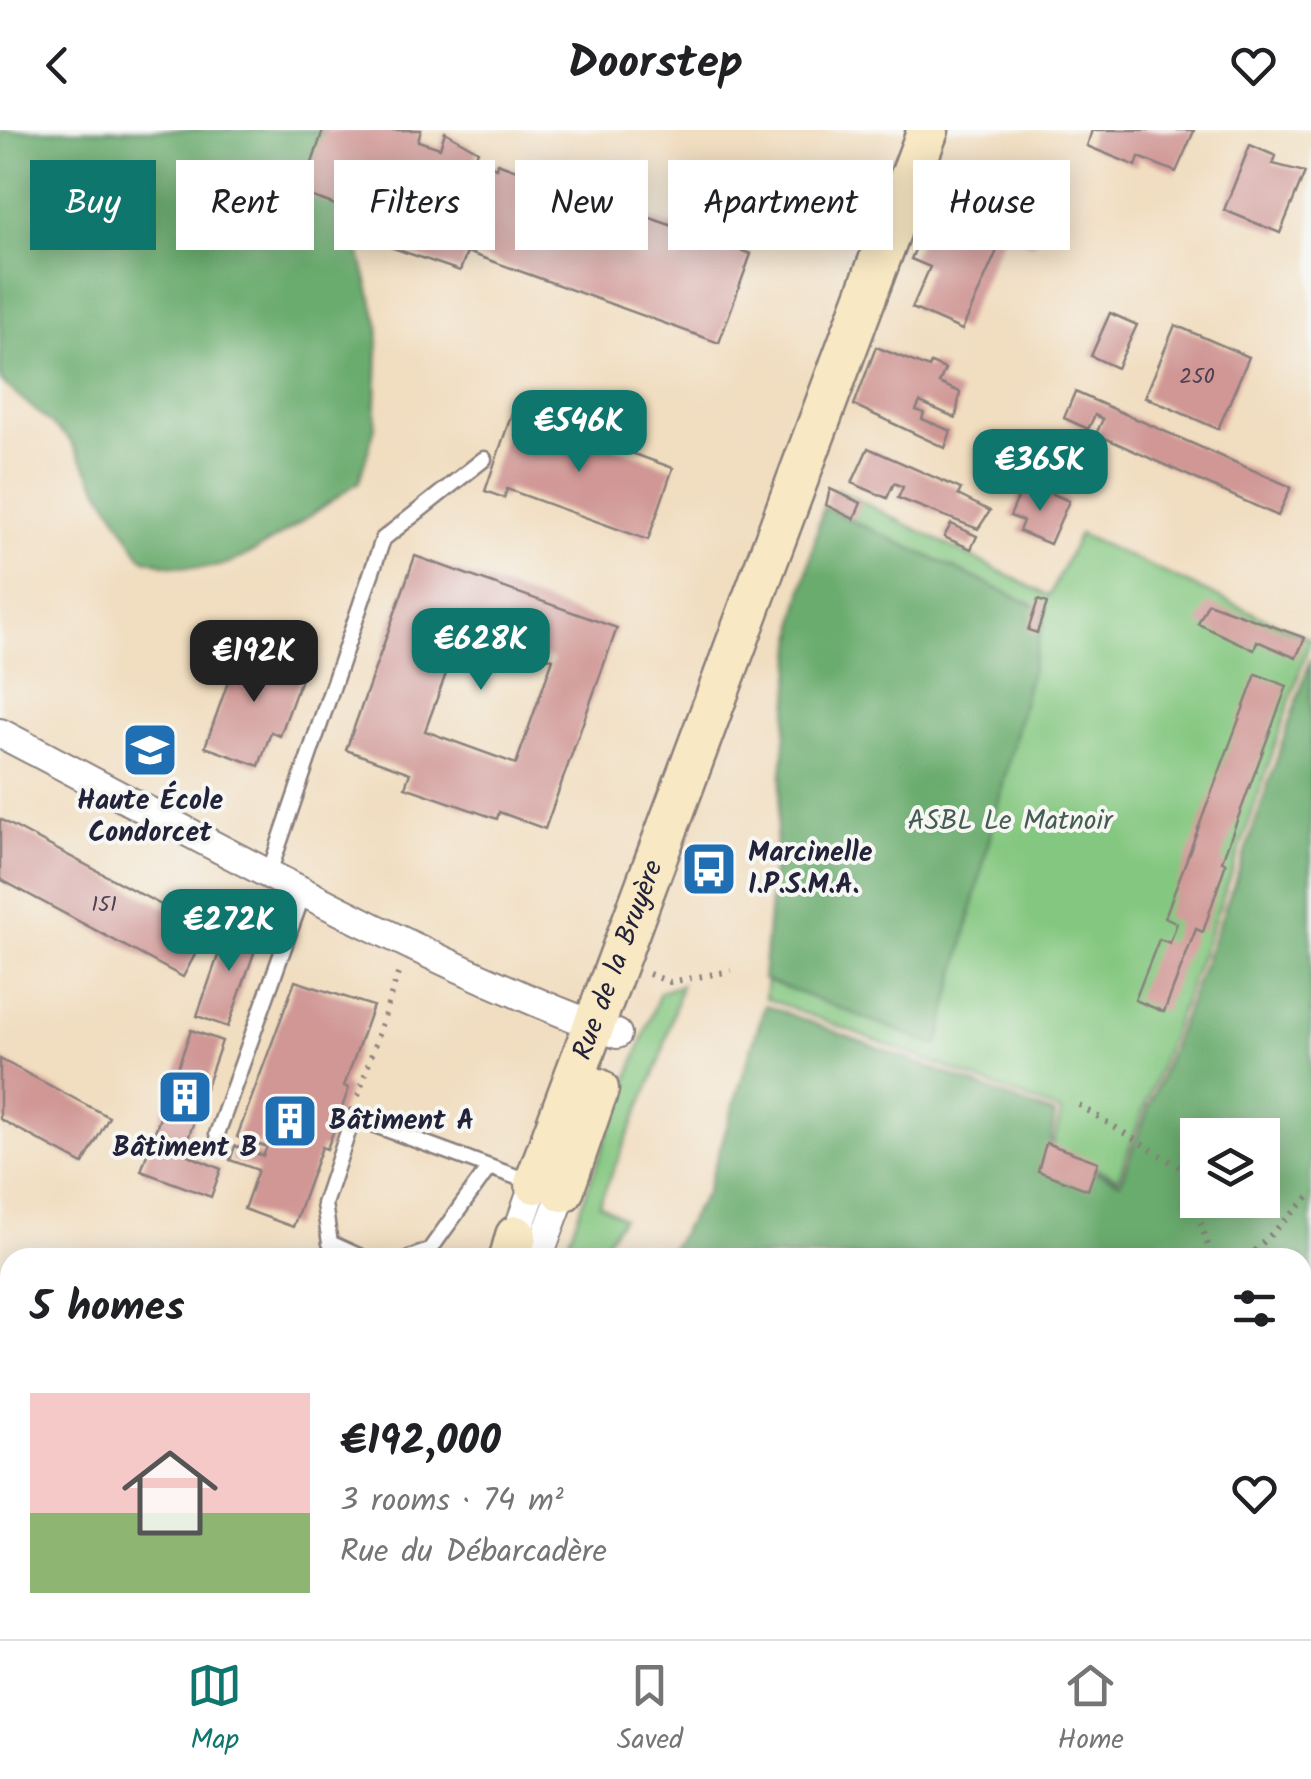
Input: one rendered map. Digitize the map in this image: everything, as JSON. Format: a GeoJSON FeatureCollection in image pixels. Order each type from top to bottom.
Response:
{"type":"FeatureCollection","features":[{"type":"Feature","properties":{"kind":"street","name":"Rue de la Bruyère"},"geometry":{"type":"LineString","coordinates":[[527,1248],[605,1030],[681,782],[730,666],[890,222],[928,130]]}},
{"type":"Feature","properties":{"kind":"street","name":"Rue de la Bruyère"},"geometry":{"type":"LineString","coordinates":[[605,1030],[661,975],[705,792],[730,666]]}},
{"type":"Feature","properties":{"kind":"street"},"geometry":{"type":"LineString","coordinates":[[0,733],[304,891],[605,1030]]}},
{"type":"Feature","properties":{"kind":"lane"},"geometry":{"type":"LineString","coordinates":[[270,873],[383,539],[484,459]]}},
{"type":"Feature","properties":{"kind":"lane"},"geometry":{"type":"LineString","coordinates":[[217,1134],[304,891]]}},
{"type":"Feature","properties":{"kind":"lane"},"geometry":{"type":"LineString","coordinates":[[341,1248],[330,1243],[324,1204],[353,1117],[549,1187]]}},
{"type":"Feature","properties":{"kind":"lane"},"geometry":{"type":"LineString","coordinates":[[430,1248],[488,1168]]}},
{"type":"Feature","properties":{"kind":"path"},"geometry":{"type":"LineString","coordinates":[[353,1117],[362,1079],[410,942]]}},
{"type":"Feature","properties":{"kind":"path"},"geometry":{"type":"LineString","coordinates":[[661,975],[732,970]]}},
{"type":"Feature","properties":{"kind":"path"},"geometry":{"type":"LineString","coordinates":[[1078,1104],[1184,1170],[1209,1248]]}},
{"type":"Feature","properties":{"kind":"path"},"geometry":{"type":"LineString","coordinates":[[1256,1248],[1311,1195]]}},
{"type":"Feature","properties":{"kind":"green space"},"geometry":{"type":"Polygon","coordinates":[[[0,130],[327,130],[335,160],[334,250],[359,250],[379,326],[375,427],[359,482],[271,542],[234,561],[190,568],[142,558],[69,439],[0,380],[0,130]]]}},
{"type":"Feature","properties":{"kind":"green space","name":"ASBL Le Matnoir"},"geometry":{"type":"Polygon","coordinates":[[[836,489],[1049,596],[1079,534],[1311,639],[1232,873],[1118,1178],[1052,1150],[1061,1112],[765,998],[791,722],[836,489]]]}},
{"type":"Feature","properties":{"kind":"green space"},"geometry":{"type":"Polygon","coordinates":[[[823,507],[1046,611],[938,1046],[763,979],[797,612],[823,507]]]}},
{"type":"Feature","properties":{"kind":"green space"},"geometry":{"type":"Polygon","coordinates":[[[1311,658],[1311,1248],[672,1248],[706,1193],[765,1005],[1055,1115],[1049,1152],[1120,1182],[1237,876],[1311,658]]]}},
{"type":"Feature","properties":{"kind":"green space"},"geometry":{"type":"Polygon","coordinates":[[[681,985],[661,1058],[599,1204],[623,1218],[602,1246],[566,1248],[660,992],[681,985]]]}},
{"type":"Feature","properties":{"kind":"building"},"geometry":{"type":"Polygon","coordinates":[[[323,130],[421,130],[418,141],[440,148],[445,132],[478,151],[477,160],[334,160],[334,205],[314,197],[313,160],[323,130]]]}},
{"type":"Feature","properties":{"kind":"building"},"geometry":{"type":"Polygon","coordinates":[[[1092,130],[1194,131],[1176,172],[1139,157],[1136,166],[1087,146],[1092,130]]]}},
{"type":"Feature","properties":{"kind":"building"},"geometry":{"type":"Polygon","coordinates":[[[1250,145],[1276,156],[1273,164],[1305,172],[1280,233],[1224,210],[1250,145]]]}},
{"type":"Feature","properties":{"kind":"building"},"geometry":{"type":"Polygon","coordinates":[[[497,163],[515,169],[515,250],[648,250],[648,217],[668,224],[668,250],[740,250],[751,254],[719,343],[467,252],[460,271],[399,250],[495,250],[497,163]]]}},
{"type":"Feature","properties":{"kind":"building"},"geometry":{"type":"Polygon","coordinates":[[[915,250],[997,250],[962,330],[912,308],[930,267],[911,259],[915,250]]]}},
{"type":"Feature","properties":{"kind":"building"},"geometry":{"type":"Polygon","coordinates":[[[1110,313],[1137,325],[1117,368],[1091,356],[1110,313]]]}},
{"type":"Feature","properties":{"kind":"building"},"geometry":{"type":"Polygon","coordinates":[[[1175,325],[1249,357],[1218,429],[1145,397],[1175,325]]]}},
{"type":"Feature","properties":{"kind":"building"},"geometry":{"type":"Polygon","coordinates":[[[876,347],[929,368],[931,363],[945,369],[939,383],[960,392],[956,418],[920,402],[916,410],[924,413],[922,419],[951,431],[945,448],[854,405],[876,347]]]}},
{"type":"Feature","properties":{"kind":"building"},"geometry":{"type":"Polygon","coordinates":[[[1075,392],[1291,487],[1278,516],[1096,434],[1103,419],[1095,415],[1088,429],[1064,418],[1075,392]]]}},
{"type":"Feature","properties":{"kind":"building"},"geometry":{"type":"Polygon","coordinates":[[[513,410],[673,468],[648,540],[507,489],[504,498],[485,491],[513,410]]]}},
{"type":"Feature","properties":{"kind":"building"},"geometry":{"type":"Polygon","coordinates":[[[868,448],[961,489],[958,495],[990,511],[978,529],[898,498],[903,487],[894,483],[887,498],[852,483],[868,448]]]}},
{"type":"Feature","properties":{"kind":"building"},"geometry":{"type":"Polygon","coordinates":[[[1039,488],[1069,501],[1050,544],[1019,531],[1023,521],[1010,516],[1021,491],[1035,497],[1039,488]]]}},
{"type":"Feature","properties":{"kind":"building"},"geometry":{"type":"Polygon","coordinates":[[[830,489],[861,503],[854,519],[826,505],[830,489]]]}},
{"type":"Feature","properties":{"kind":"building"},"geometry":{"type":"Polygon","coordinates":[[[951,524],[977,536],[971,549],[944,537],[951,524]]]}},
{"type":"Feature","properties":{"kind":"building"},"geometry":{"type":"Polygon","coordinates":[[[415,556],[617,628],[545,829],[499,812],[497,819],[405,787],[410,773],[346,750],[415,556]],[[463,627],[425,731],[516,764],[553,659],[463,627]]]}},
{"type":"Feature","properties":{"kind":"building"},"geometry":{"type":"Polygon","coordinates":[[[1038,600],[1047,603],[1037,633],[1028,630],[1038,600]]]}},
{"type":"Feature","properties":{"kind":"building"},"geometry":{"type":"Polygon","coordinates":[[[1208,603],[1305,638],[1296,658],[1257,641],[1254,650],[1198,624],[1208,603]]]}},
{"type":"Feature","properties":{"kind":"building"},"geometry":{"type":"Polygon","coordinates":[[[241,645],[305,668],[280,736],[271,732],[259,766],[205,747],[241,645]]]}},
{"type":"Feature","properties":{"kind":"building"},"geometry":{"type":"Polygon","coordinates":[[[1256,674],[1287,686],[1222,861],[1226,863],[1203,932],[1196,929],[1164,1012],[1135,1000],[1159,939],[1170,943],[1177,923],[1165,917],[1256,674]]]}},
{"type":"Feature","properties":{"kind":"building"},"geometry":{"type":"Polygon","coordinates":[[[0,819],[208,930],[183,977],[0,879],[0,819]]]}},
{"type":"Feature","properties":{"kind":"building"},"geometry":{"type":"Polygon","coordinates":[[[230,921],[261,933],[228,1027],[197,1016],[230,921]]]}},
{"type":"Feature","properties":{"kind":"building","name":"Bâtiment A"},"geometry":{"type":"Polygon","coordinates":[[[295,981],[373,1006],[344,1086],[349,1088],[327,1149],[322,1147],[293,1227],[244,1209],[258,1170],[230,1160],[235,1146],[263,1156],[267,1147],[237,1137],[295,981]]]}},
{"type":"Feature","properties":{"kind":"building","name":"Bâtiment B"},"geometry":{"type":"Polygon","coordinates":[[[191,1030],[222,1041],[183,1153],[221,1169],[211,1197],[141,1171],[191,1030]]]}},
{"type":"Feature","properties":{"kind":"building"},"geometry":{"type":"Polygon","coordinates":[[[0,1059],[109,1117],[83,1164],[0,1119],[0,1059]]]}},
{"type":"Feature","properties":{"kind":"building"},"geometry":{"type":"Polygon","coordinates":[[[1046,1143],[1098,1162],[1088,1190],[1038,1171],[1046,1143]]]}},
{"type":"Feature","properties":{"kind":"place","name":"Haute École Condorcet"},"geometry":{"type":"Point","coordinates":[150,750]}},
{"type":"Feature","properties":{"kind":"place","name":"Marcinelle I.P.S.M.A."},"geometry":{"type":"Point","coordinates":[709,869]}},
{"type":"Feature","properties":{"kind":"place","name":"Bâtiment B"},"geometry":{"type":"Point","coordinates":[185,1097]}},
{"type":"Feature","properties":{"kind":"place","name":"Bâtiment A"},"geometry":{"type":"Point","coordinates":[290,1121]}}]}
